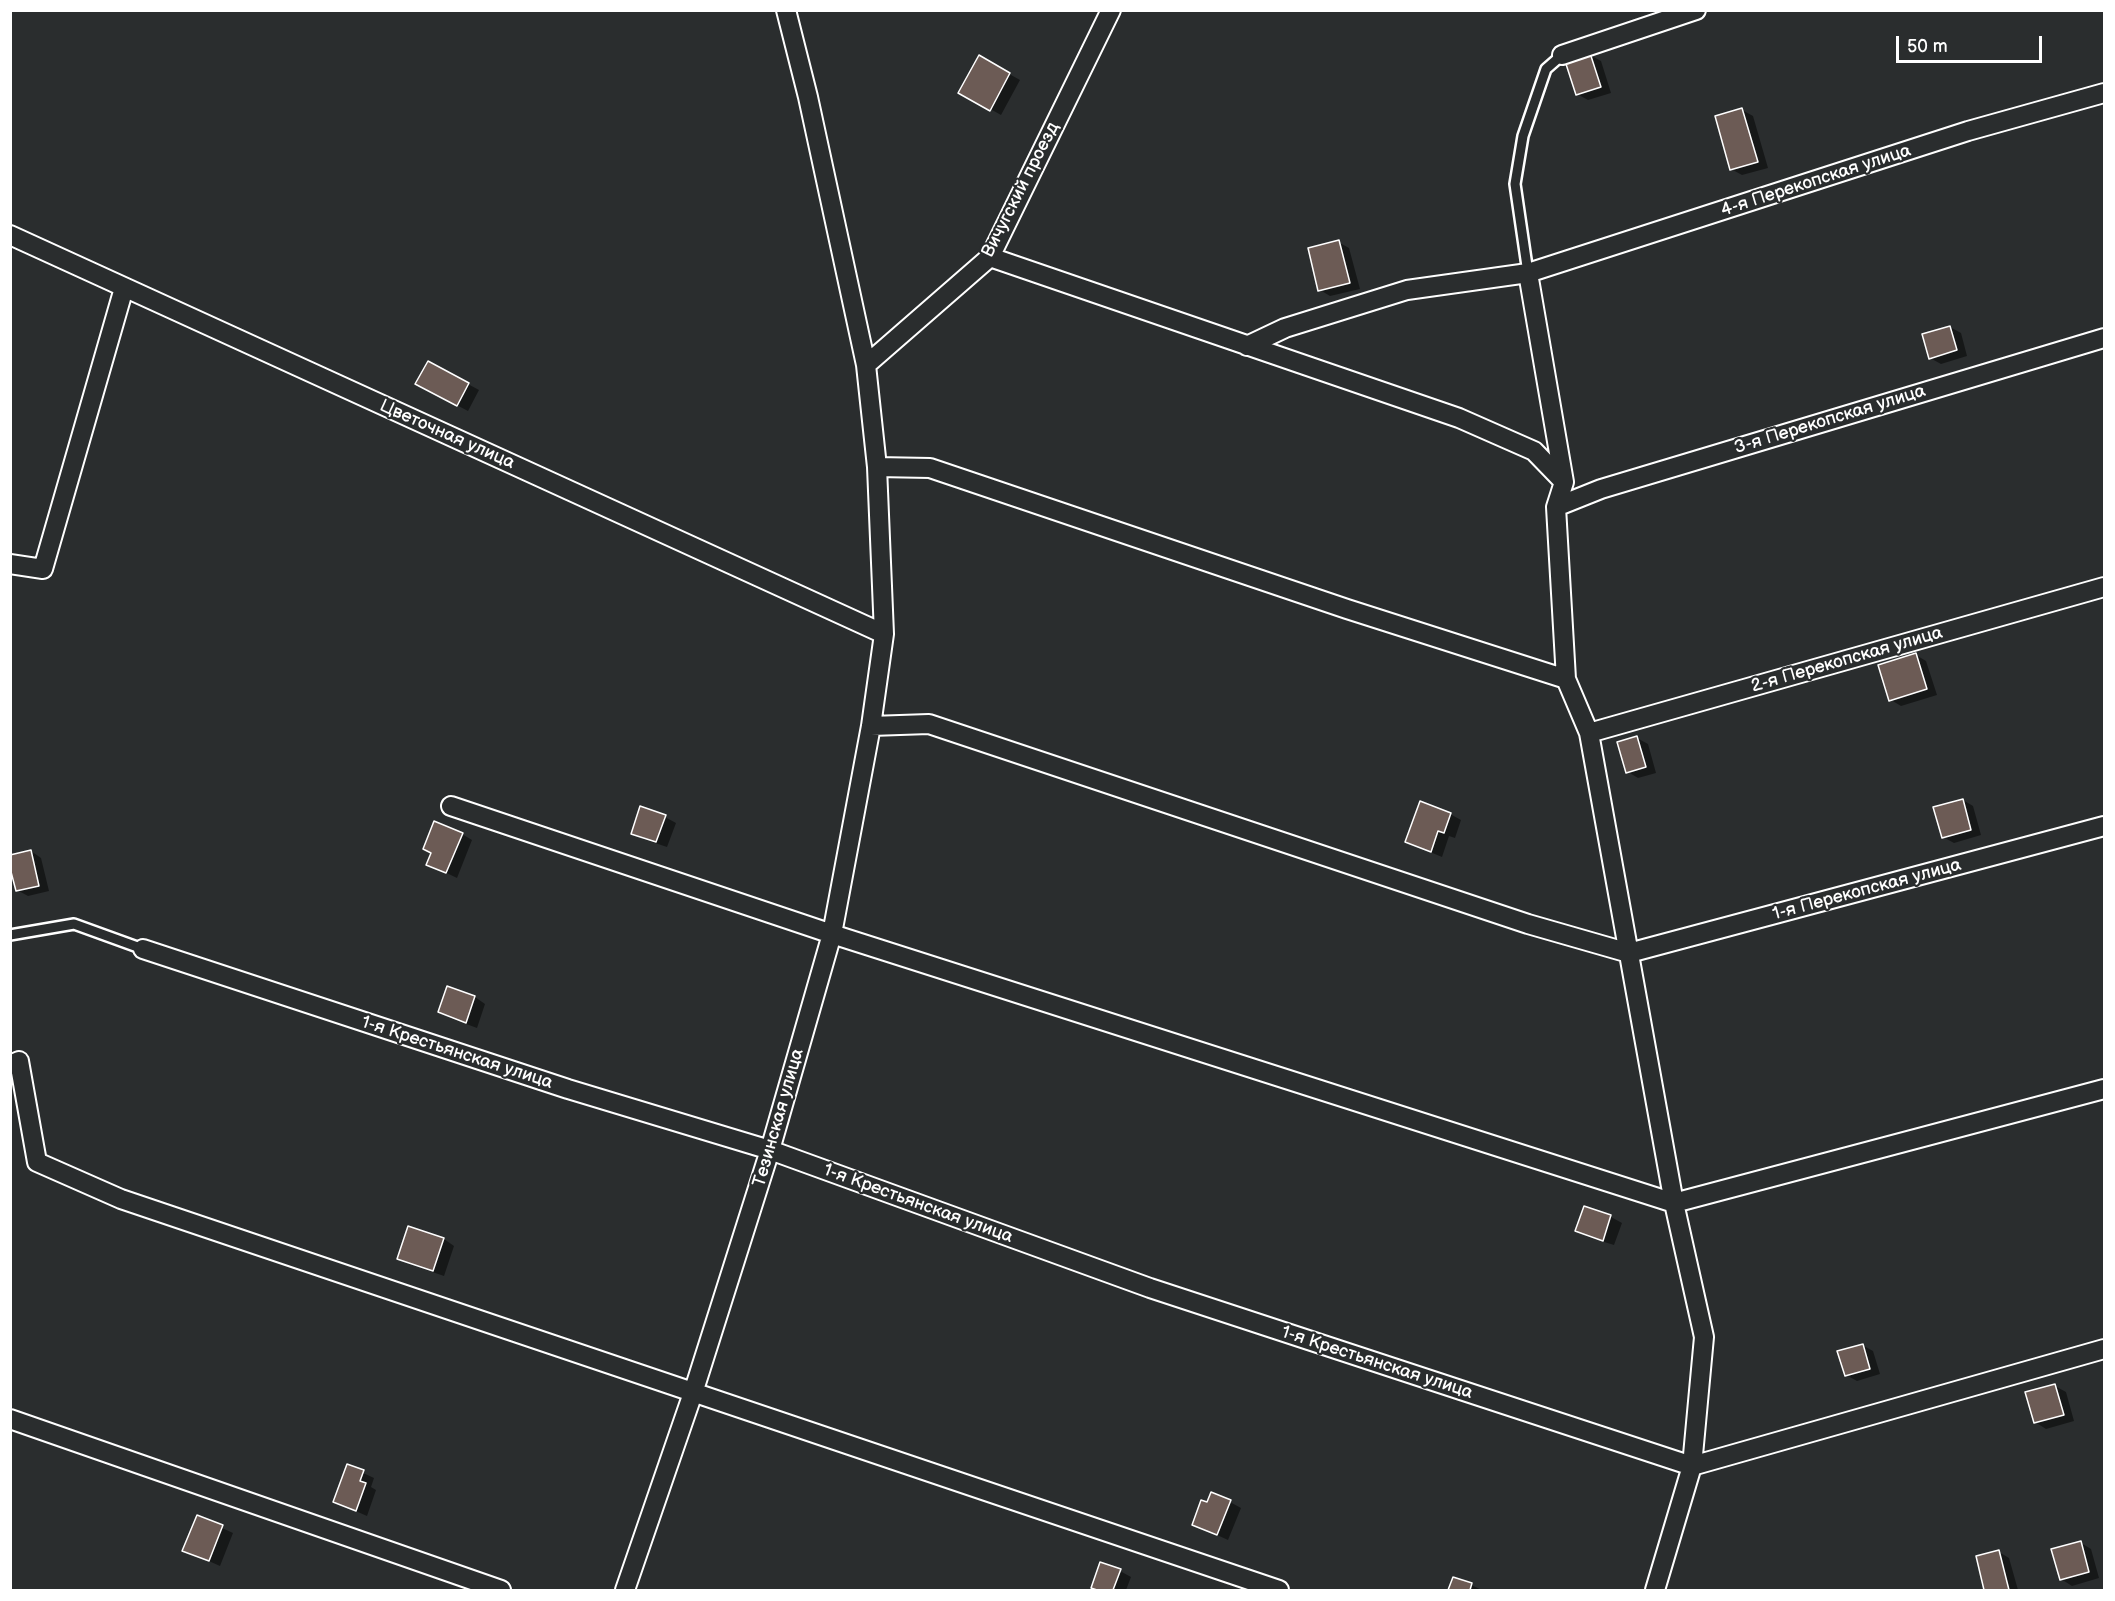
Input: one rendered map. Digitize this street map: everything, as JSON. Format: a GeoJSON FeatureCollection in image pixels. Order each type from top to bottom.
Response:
{"type":"FeatureCollection","features":[{"type":"Feature","properties":{"kind":"street","name":"Тезинская улица"},"geometry":{"type":"LineString","coordinates":[[625,1590],[693,1393],[770,1150],[832,934],[871,726],[884,634],[877,467],[866,365],[808,97],[786,10]]}},
{"type":"Feature","properties":{"kind":"street","name":"Вичугский проезд"},"geometry":{"type":"LineString","coordinates":[[866,365],[990,257],[1111,10]]}},
{"type":"Feature","properties":{"kind":"street"},"geometry":{"type":"LineString","coordinates":[[1562,55],[1696,10]]}},
{"type":"Feature","properties":{"kind":"street","name":"4-я Перекопская улица"},"geometry":{"type":"LineString","coordinates":[[1248,346],[1285,328],[1407,290],[1528,273],[1968,131],[2104,93]]}},
{"type":"Feature","properties":{"kind":"street","name":"Цветочная улица"},"geometry":{"type":"LineString","coordinates":[[10,235],[884,634]]}},
{"type":"Feature","properties":{"kind":"street"},"geometry":{"type":"LineString","coordinates":[[990,257],[1459,418],[1534,451],[1564,483]]}},
{"type":"Feature","properties":{"kind":"street"},"geometry":{"type":"LineString","coordinates":[[1528,273],[1564,483],[1556,507],[1566,679],[1588,733],[1674,1203],[1704,1337],[1692,1466],[1655,1590]]}},
{"type":"Feature","properties":{"kind":"street"},"geometry":{"type":"LineString","coordinates":[[10,564],[43,569],[124,288]]}},
{"type":"Feature","properties":{"kind":"street","name":"3-я Перекопская улица"},"geometry":{"type":"LineString","coordinates":[[1556,507],[1601,489],[2104,338]]}},
{"type":"Feature","properties":{"kind":"street"},"geometry":{"type":"LineString","coordinates":[[877,467],[930,468],[1347,609],[1566,679]]}},
{"type":"Feature","properties":{"kind":"street","name":"2-я Перекопская улица"},"geometry":{"type":"LineString","coordinates":[[1588,733],[2104,587]]}},
{"type":"Feature","properties":{"kind":"street"},"geometry":{"type":"LineString","coordinates":[[871,726],[929,724],[1528,924],[1629,953]]}},
{"type":"Feature","properties":{"kind":"street"},"geometry":{"type":"LineString","coordinates":[[451,806],[832,934],[1674,1203],[2104,1089]]}},
{"type":"Feature","properties":{"kind":"street","name":"1-я Перекопская улица"},"geometry":{"type":"LineString","coordinates":[[1629,953],[2104,826]]}},
{"type":"Feature","properties":{"kind":"street","name":"1-я Крестьянская улица"},"geometry":{"type":"LineString","coordinates":[[143,949],[568,1089],[770,1150],[1150,1288],[1692,1466]]}},
{"type":"Feature","properties":{"kind":"street"},"geometry":{"type":"LineString","coordinates":[[10,1065],[19,1061],[37,1162],[121,1199],[1279,1590]]}},
{"type":"Feature","properties":{"kind":"street"},"geometry":{"type":"LineString","coordinates":[[1692,1466],[2104,1349]]}},
{"type":"Feature","properties":{"kind":"street"},"geometry":{"type":"LineString","coordinates":[[10,1419],[501,1590]]}},
{"type":"Feature","properties":{"kind":"lane"},"geometry":{"type":"LineString","coordinates":[[1528,273],[1515,184],[1523,136],[1546,69],[1562,55]]}},
{"type":"Feature","properties":{"kind":"lane"},"geometry":{"type":"LineString","coordinates":[[10,935],[74,924],[143,949]]}},
{"type":"Feature","properties":{"kind":"building"},"geometry":{"type":"Polygon","coordinates":[[[1590,53],[1601,87],[1576,95],[1565,61],[1590,53]]]}},
{"type":"Feature","properties":{"kind":"building"},"geometry":{"type":"Polygon","coordinates":[[[979,55],[1010,73],[990,111],[958,93],[979,55]]]}},
{"type":"Feature","properties":{"kind":"building"},"geometry":{"type":"Polygon","coordinates":[[[1742,108],[1758,162],[1730,170],[1715,116],[1742,108]]]}},
{"type":"Feature","properties":{"kind":"building"},"geometry":{"type":"Polygon","coordinates":[[[1339,240],[1350,283],[1318,291],[1308,248],[1339,240]]]}},
{"type":"Feature","properties":{"kind":"building"},"geometry":{"type":"Polygon","coordinates":[[[1950,326],[1957,350],[1929,359],[1922,334],[1950,326]]]}},
{"type":"Feature","properties":{"kind":"building"},"geometry":{"type":"Polygon","coordinates":[[[428,361],[469,383],[457,406],[415,384],[428,361]]]}},
{"type":"Feature","properties":{"kind":"building"},"geometry":{"type":"Polygon","coordinates":[[[1916,653],[1927,689],[1889,701],[1878,665],[1916,653]]]}},
{"type":"Feature","properties":{"kind":"building"},"geometry":{"type":"Polygon","coordinates":[[[1637,736],[1646,767],[1626,773],[1617,742],[1637,736]]]}},
{"type":"Feature","properties":{"kind":"building"},"geometry":{"type":"Polygon","coordinates":[[[1963,799],[1971,830],[1942,838],[1933,807],[1963,799]]]}},
{"type":"Feature","properties":{"kind":"building"},"geometry":{"type":"Polygon","coordinates":[[[1420,801],[1451,813],[1444,833],[1438,831],[1431,852],[1405,842],[1420,801]]]}},
{"type":"Feature","properties":{"kind":"building"},"geometry":{"type":"Polygon","coordinates":[[[640,806],[666,815],[656,842],[631,834],[640,806]]]}},
{"type":"Feature","properties":{"kind":"building"},"geometry":{"type":"Polygon","coordinates":[[[434,821],[463,833],[446,873],[426,865],[431,853],[423,849],[434,821]]]}},
{"type":"Feature","properties":{"kind":"building"},"geometry":{"type":"Polygon","coordinates":[[[31,850],[39,886],[16,891],[10,868],[10,855],[31,850]]]}},
{"type":"Feature","properties":{"kind":"building"},"geometry":{"type":"Polygon","coordinates":[[[447,986],[475,996],[466,1023],[438,1012],[447,986]]]}},
{"type":"Feature","properties":{"kind":"building"},"geometry":{"type":"Polygon","coordinates":[[[1584,1206],[1611,1215],[1603,1241],[1575,1231],[1584,1206]]]}},
{"type":"Feature","properties":{"kind":"building"},"geometry":{"type":"Polygon","coordinates":[[[408,1226],[444,1238],[433,1271],[397,1259],[408,1226]]]}},
{"type":"Feature","properties":{"kind":"building"},"geometry":{"type":"Polygon","coordinates":[[[1863,1344],[1870,1369],[1845,1376],[1837,1351],[1863,1344]]]}},
{"type":"Feature","properties":{"kind":"building"},"geometry":{"type":"Polygon","coordinates":[[[2055,1384],[2064,1415],[2034,1423],[2025,1392],[2055,1384]]]}},
{"type":"Feature","properties":{"kind":"building"},"geometry":{"type":"Polygon","coordinates":[[[347,1464],[364,1470],[360,1481],[366,1483],[356,1511],[333,1502],[347,1464]]]}},
{"type":"Feature","properties":{"kind":"building"},"geometry":{"type":"Polygon","coordinates":[[[1211,1492],[1231,1500],[1217,1535],[1192,1525],[1201,1500],[1207,1502],[1211,1492]]]}},
{"type":"Feature","properties":{"kind":"building"},"geometry":{"type":"Polygon","coordinates":[[[197,1515],[223,1525],[209,1561],[182,1551],[197,1515]]]}},
{"type":"Feature","properties":{"kind":"building"},"geometry":{"type":"Polygon","coordinates":[[[2081,1541],[2089,1572],[2060,1580],[2051,1549],[2081,1541]]]}},
{"type":"Feature","properties":{"kind":"building"},"geometry":{"type":"Polygon","coordinates":[[[1999,1550],[2009,1590],[1984,1590],[1976,1556],[1999,1550]]]}},
{"type":"Feature","properties":{"kind":"building"},"geometry":{"type":"Polygon","coordinates":[[[1100,1562],[1121,1569],[1113,1590],[1091,1588],[1100,1562]]]}},
{"type":"Feature","properties":{"kind":"building"},"geometry":{"type":"Polygon","coordinates":[[[1453,1577],[1472,1583],[1470,1590],[1448,1590],[1453,1577]]]}}]}
